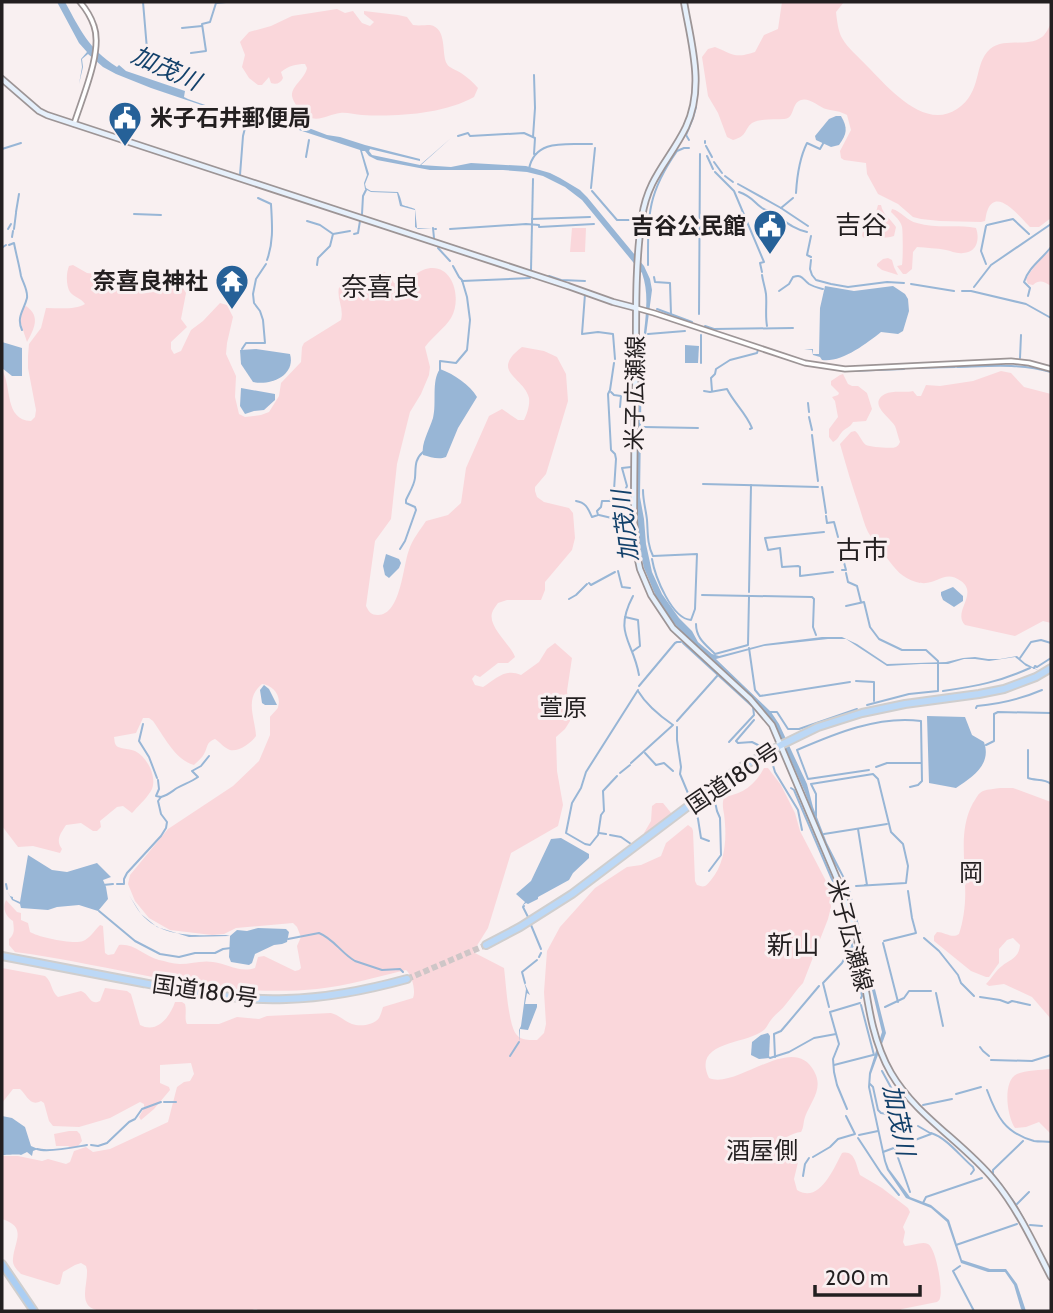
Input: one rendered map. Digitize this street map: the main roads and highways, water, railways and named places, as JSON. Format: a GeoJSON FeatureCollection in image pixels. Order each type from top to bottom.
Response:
{"type":"FeatureCollection","features":[{"type":"Feature","properties":{"kind":"highway","name":"国道180号"},"geometry":{"type":"LineString","coordinates":[[486,945],[572,894],[736,770],[781,745],[818,727],[862,713],[1004,689],[1051,668]]}},
{"type":"Feature","properties":{"kind":"highway","name":"国道180号"},"geometry":{"type":"LineString","coordinates":[[2,956],[230,997],[285,999],[324,996],[355,992],[407,979]]}},
{"type":"Feature","properties":{"kind":"highway"},"geometry":{"type":"LineString","coordinates":[[2,1264],[34,1311]]}},
{"type":"Feature","properties":{"kind":"main road"},"geometry":{"type":"LineString","coordinates":[[636,308],[641,222],[646,199],[658,172],[686,128],[695,97],[695,66],[684,2]]}},
{"type":"Feature","properties":{"kind":"main road","name":"米子広瀬線"},"geometry":{"type":"LineString","coordinates":[[2,79],[47,116],[636,308],[635,545],[640,569],[650,595],[673,628],[761,710],[772,725],[850,914],[877,1043],[882,1055],[900,1087],[913,1103],[994,1180],[1012,1204],[1051,1277]]}},
{"type":"Feature","properties":{"kind":"water"},"geometry":{"type":"Polygon","coordinates":[[[57,2],[65,2],[86,38],[107,60],[126,71],[185,91],[184,97],[188,99],[231,114],[246,110],[293,122],[327,135],[420,161],[370,149],[372,155],[420,165],[451,138],[421,165],[451,167],[471,163],[526,166],[550,173],[580,190],[644,266],[650,279],[652,290],[642,351],[640,497],[646,544],[652,572],[662,594],[698,642],[712,654],[719,656],[765,644],[842,637],[857,644],[887,664],[946,662],[975,657],[1000,659],[1017,656],[1038,670],[1026,666],[1015,657],[989,661],[964,659],[948,664],[887,666],[846,639],[764,646],[716,659],[771,712],[779,724],[807,784],[827,843],[849,886],[886,1033],[871,1074],[870,1087],[889,1169],[910,1197],[931,1205],[949,1220],[962,1260],[990,1269],[1006,1269],[1017,1284],[1026,1311],[1021,1309],[1014,1285],[1005,1272],[988,1272],[961,1263],[947,1222],[931,1208],[906,1198],[887,1170],[868,1087],[869,1073],[882,1032],[847,885],[828,852],[777,729],[762,708],[672,621],[657,599],[644,568],[638,541],[636,494],[640,347],[643,342],[646,308],[642,273],[582,200],[565,187],[543,176],[503,170],[430,170],[377,160],[362,151],[369,174],[366,188],[371,191],[398,192],[402,205],[415,209],[417,228],[432,229],[418,229],[415,227],[415,210],[400,206],[397,193],[371,192],[365,189],[364,183],[367,175],[360,150],[247,113],[231,115],[151,88],[103,67],[88,54],[82,59],[79,84],[81,59],[87,52],[79,43],[57,2]]]}},
{"type":"Feature","properties":{"kind":"water"},"geometry":{"type":"Polygon","coordinates":[[[841,116],[846,131],[839,145],[831,147],[816,140],[815,136],[829,119],[841,116]]]}},
{"type":"Feature","properties":{"kind":"water"},"geometry":{"type":"Polygon","coordinates":[[[825,286],[854,291],[893,286],[908,299],[909,311],[903,331],[898,334],[881,332],[853,352],[837,359],[822,360],[813,355],[812,350],[804,350],[813,349],[813,354],[819,354],[820,308],[825,286]]]}},
{"type":"Feature","properties":{"kind":"water"},"geometry":{"type":"Polygon","coordinates":[[[2,342],[22,348],[22,376],[12,376],[2,368],[2,342]]]}},
{"type":"Feature","properties":{"kind":"water"},"geometry":{"type":"Polygon","coordinates":[[[685,345],[699,346],[698,363],[685,363],[685,345]]]}},
{"type":"Feature","properties":{"kind":"water"},"geometry":{"type":"Polygon","coordinates":[[[256,349],[290,354],[291,361],[286,373],[267,382],[253,382],[241,364],[240,350],[256,349]]]}},
{"type":"Feature","properties":{"kind":"water"},"geometry":{"type":"Polygon","coordinates":[[[440,369],[461,380],[477,397],[458,428],[446,457],[437,458],[423,455],[423,450],[433,418],[436,380],[440,369]]]}},
{"type":"Feature","properties":{"kind":"water"},"geometry":{"type":"Polygon","coordinates":[[[241,388],[275,394],[275,400],[264,410],[245,414],[240,406],[241,388]]]}},
{"type":"Feature","properties":{"kind":"water"},"geometry":{"type":"Polygon","coordinates":[[[386,554],[399,559],[401,563],[389,578],[385,575],[383,566],[386,554]]]}},
{"type":"Feature","properties":{"kind":"water"},"geometry":{"type":"Polygon","coordinates":[[[953,587],[963,596],[963,601],[954,607],[943,600],[941,595],[941,592],[953,587]]]}},
{"type":"Feature","properties":{"kind":"water"},"geometry":{"type":"Polygon","coordinates":[[[264,685],[277,705],[262,703],[260,690],[264,685]]]}},
{"type":"Feature","properties":{"kind":"water"},"geometry":{"type":"Polygon","coordinates":[[[927,716],[965,717],[972,735],[984,742],[986,750],[983,764],[974,775],[956,788],[929,783],[927,716]]]}},
{"type":"Feature","properties":{"kind":"water"},"geometry":{"type":"Polygon","coordinates":[[[561,838],[589,854],[589,858],[569,880],[522,906],[525,902],[516,894],[531,881],[551,839],[561,838]]]}},
{"type":"Feature","properties":{"kind":"water"},"geometry":{"type":"Polygon","coordinates":[[[28,855],[52,870],[67,872],[97,863],[111,877],[103,880],[108,899],[98,911],[79,905],[48,910],[21,908],[20,904],[12,900],[7,891],[13,899],[20,902],[28,855]]]}},
{"type":"Feature","properties":{"kind":"water"},"geometry":{"type":"Polygon","coordinates":[[[258,928],[286,929],[289,932],[287,942],[255,954],[249,965],[231,962],[230,936],[237,930],[258,928]]]}},
{"type":"Feature","properties":{"kind":"water"},"geometry":{"type":"Polygon","coordinates":[[[175,933],[192,935],[230,936],[189,937],[175,933]]]}},
{"type":"Feature","properties":{"kind":"water"},"geometry":{"type":"Polygon","coordinates":[[[524,982],[530,995],[527,993],[525,1004],[537,1004],[537,1007],[528,1030],[520,1029],[519,1043],[519,1030],[526,989],[524,982]]]}},
{"type":"Feature","properties":{"kind":"water"},"geometry":{"type":"Polygon","coordinates":[[[768,1033],[769,1058],[759,1059],[751,1055],[752,1042],[768,1033]]]}},
{"type":"Feature","properties":{"kind":"water"},"geometry":{"type":"Polygon","coordinates":[[[2,1116],[12,1118],[25,1127],[31,1146],[38,1149],[33,1151],[32,1156],[27,1152],[21,1155],[2,1155],[2,1116]]]}},
{"type":"Feature","properties":{"kind":"waterway","name":"加茂川"},"geometry":{"type":"LineString","coordinates":[[143,2],[149,73]]}},
{"type":"Feature","properties":{"kind":"waterway","name":"加茂川"},"geometry":{"type":"LineString","coordinates":[[191,53],[206,51],[202,24],[210,22],[216,3],[226,2]]}},
{"type":"Feature","properties":{"kind":"waterway"},"geometry":{"type":"LineString","coordinates":[[182,28],[202,26]]}},
{"type":"Feature","properties":{"kind":"waterway","name":"加茂川"},"geometry":{"type":"LineString","coordinates":[[186,83],[187,69]]}},
{"type":"Feature","properties":{"kind":"waterway"},"geometry":{"type":"LineString","coordinates":[[533,137],[534,75]]}},
{"type":"Feature","properties":{"kind":"waterway"},"geometry":{"type":"LineString","coordinates":[[689,140],[686,135],[696,107]]}},
{"type":"Feature","properties":{"kind":"waterway"},"geometry":{"type":"LineString","coordinates":[[240,175],[247,120]]}},
{"type":"Feature","properties":{"kind":"waterway"},"geometry":{"type":"LineString","coordinates":[[458,136],[468,133],[470,136],[524,133],[535,138],[536,154]]}},
{"type":"Feature","properties":{"kind":"waterway"},"geometry":{"type":"LineString","coordinates":[[306,157],[309,140]]}},
{"type":"Feature","properties":{"kind":"waterway"},"geometry":{"type":"LineString","coordinates":[[796,193],[799,168],[807,143],[820,149],[824,142]]}},
{"type":"Feature","properties":{"kind":"waterway"},"geometry":{"type":"LineString","coordinates":[[2,149],[21,143]]}},
{"type":"Feature","properties":{"kind":"waterway"},"geometry":{"type":"LineString","coordinates":[[529,169],[532,159],[545,148],[563,144],[592,144]]}},
{"type":"Feature","properties":{"kind":"waterway"},"geometry":{"type":"LineString","coordinates":[[706,146],[712,157]]}},
{"type":"Feature","properties":{"kind":"waterway"},"geometry":{"type":"LineString","coordinates":[[591,188],[595,148]]}},
{"type":"Feature","properties":{"kind":"waterway"},"geometry":{"type":"LineString","coordinates":[[648,265],[649,218],[655,193],[677,151],[689,148]]}},
{"type":"Feature","properties":{"kind":"waterway"},"geometry":{"type":"LineString","coordinates":[[699,314],[700,154]]}},
{"type":"Feature","properties":{"kind":"waterway"},"geometry":{"type":"LineString","coordinates":[[707,156],[713,169]]}},
{"type":"Feature","properties":{"kind":"waterway"},"geometry":{"type":"LineString","coordinates":[[714,162],[722,173]]}},
{"type":"Feature","properties":{"kind":"waterway"},"geometry":{"type":"LineString","coordinates":[[715,172],[734,191],[764,262],[760,263],[762,272]]}},
{"type":"Feature","properties":{"kind":"waterway"},"geometry":{"type":"LineString","coordinates":[[725,176],[733,182]]}},
{"type":"Feature","properties":{"kind":"waterway"},"geometry":{"type":"LineString","coordinates":[[531,270],[533,179]]}},
{"type":"Feature","properties":{"kind":"waterway"},"geometry":{"type":"LineString","coordinates":[[738,184],[808,226]]}},
{"type":"Feature","properties":{"kind":"waterway"},"geometry":{"type":"LineString","coordinates":[[362,214],[366,190]]}},
{"type":"Feature","properties":{"kind":"waterway"},"geometry":{"type":"LineString","coordinates":[[592,191],[617,220],[634,220]]}},
{"type":"Feature","properties":{"kind":"waterway"},"geometry":{"type":"LineString","coordinates":[[739,192],[793,227],[807,232]]}},
{"type":"Feature","properties":{"kind":"waterway"},"geometry":{"type":"LineString","coordinates":[[16,212],[19,194]]}},
{"type":"Feature","properties":{"kind":"waterway"},"geometry":{"type":"LineString","coordinates":[[258,198],[271,204],[272,239],[267,260]]}},
{"type":"Feature","properties":{"kind":"waterway"},"geometry":{"type":"LineString","coordinates":[[781,208],[793,198]]}},
{"type":"Feature","properties":{"kind":"waterway"},"geometry":{"type":"LineString","coordinates":[[14,229],[16,213]]}},
{"type":"Feature","properties":{"kind":"waterway"},"geometry":{"type":"LineString","coordinates":[[134,214],[161,215]]}},
{"type":"Feature","properties":{"kind":"waterway"},"geometry":{"type":"LineString","coordinates":[[532,219],[590,217]]}},
{"type":"Feature","properties":{"kind":"waterway"},"geometry":{"type":"LineString","coordinates":[[987,225],[1013,219],[1029,234]]}},
{"type":"Feature","properties":{"kind":"waterway"},"geometry":{"type":"LineString","coordinates":[[307,221],[320,225],[333,234],[350,231]]}},
{"type":"Feature","properties":{"kind":"waterway"},"geometry":{"type":"LineString","coordinates":[[354,234],[358,233],[360,221]]}},
{"type":"Feature","properties":{"kind":"waterway"},"geometry":{"type":"LineString","coordinates":[[8,229],[11,224]]}},
{"type":"Feature","properties":{"kind":"waterway"},"geometry":{"type":"LineString","coordinates":[[450,229],[526,224],[539,227],[594,224]]}},
{"type":"Feature","properties":{"kind":"waterway"},"geometry":{"type":"LineString","coordinates":[[974,287],[991,265],[1051,224]]}},
{"type":"Feature","properties":{"kind":"waterway"},"geometry":{"type":"LineString","coordinates":[[986,226],[981,251],[986,264]]}},
{"type":"Feature","properties":{"kind":"waterway"},"geometry":{"type":"LineString","coordinates":[[433,228],[434,238]]}},
{"type":"Feature","properties":{"kind":"waterway"},"geometry":{"type":"LineString","coordinates":[[12,237],[13,231]]}},
{"type":"Feature","properties":{"kind":"waterway"},"geometry":{"type":"LineString","coordinates":[[317,265],[318,258],[330,246],[333,234]]}},
{"type":"Feature","properties":{"kind":"waterway"},"geometry":{"type":"LineString","coordinates":[[811,236],[807,255],[811,257]]}},
{"type":"Feature","properties":{"kind":"waterway"},"geometry":{"type":"LineString","coordinates":[[9,245],[14,243],[27,292],[20,317],[22,330]]}},
{"type":"Feature","properties":{"kind":"waterway"},"geometry":{"type":"LineString","coordinates":[[1028,296],[1030,288],[1024,282],[1026,277],[1051,247]]}},
{"type":"Feature","properties":{"kind":"waterway"},"geometry":{"type":"LineString","coordinates":[[438,248],[450,261]]}},
{"type":"Feature","properties":{"kind":"waterway"},"geometry":{"type":"LineString","coordinates":[[811,260],[810,269],[816,280],[831,284],[848,287],[887,282],[904,283]]}},
{"type":"Feature","properties":{"kind":"waterway"},"geometry":{"type":"LineString","coordinates":[[242,349],[246,343],[265,343],[263,320],[254,303],[253,294],[256,279],[266,264]]}},
{"type":"Feature","properties":{"kind":"waterway"},"geometry":{"type":"LineString","coordinates":[[440,370],[440,361],[456,363],[467,350],[470,320],[467,297],[462,280],[453,266]]}},
{"type":"Feature","properties":{"kind":"waterway"},"geometry":{"type":"LineString","coordinates":[[762,275],[766,294],[767,326]]}},
{"type":"Feature","properties":{"kind":"waterway"},"geometry":{"type":"LineString","coordinates":[[549,276],[561,280],[585,281]]}},
{"type":"Feature","properties":{"kind":"waterway"},"geometry":{"type":"LineString","coordinates":[[779,291],[796,276],[823,289]]}},
{"type":"Feature","properties":{"kind":"waterway"},"geometry":{"type":"LineString","coordinates":[[654,277],[655,282],[670,283],[671,314]]}},
{"type":"Feature","properties":{"kind":"waterway"},"geometry":{"type":"LineString","coordinates":[[462,281],[530,278]]}},
{"type":"Feature","properties":{"kind":"waterway"},"geometry":{"type":"LineString","coordinates":[[911,284],[954,291]]}},
{"type":"Feature","properties":{"kind":"waterway"},"geometry":{"type":"LineString","coordinates":[[962,291],[1026,304],[1051,318]]}},
{"type":"Feature","properties":{"kind":"waterway"},"geometry":{"type":"LineString","coordinates":[[585,294],[582,334],[613,334],[615,359]]}},
{"type":"Feature","properties":{"kind":"waterway"},"geometry":{"type":"LineString","coordinates":[[657,309],[692,322]]}},
{"type":"Feature","properties":{"kind":"waterway"},"geometry":{"type":"LineString","coordinates":[[705,326],[714,329],[793,328]]}},
{"type":"Feature","properties":{"kind":"waterway"},"geometry":{"type":"LineString","coordinates":[[648,334],[685,331]]}},
{"type":"Feature","properties":{"kind":"waterway"},"geometry":{"type":"LineString","coordinates":[[701,335],[701,363]]}},
{"type":"Feature","properties":{"kind":"waterway"},"geometry":{"type":"LineString","coordinates":[[1020,358],[1021,335]]}},
{"type":"Feature","properties":{"kind":"waterway"},"geometry":{"type":"LineString","coordinates":[[712,391],[711,378],[716,369],[730,360],[757,353],[758,350]]}},
{"type":"Feature","properties":{"kind":"waterway","name":"加茂川"},"geometry":{"type":"LineString","coordinates":[[576,501],[585,505],[592,517],[598,515],[602,501],[610,501],[614,490],[616,459],[611,450],[608,394],[614,363]]}},
{"type":"Feature","properties":{"kind":"waterway"},"geometry":{"type":"LineString","coordinates":[[957,367],[1016,366],[1051,372]]}},
{"type":"Feature","properties":{"kind":"waterway"},"geometry":{"type":"LineString","coordinates":[[909,368],[955,367]]}},
{"type":"Feature","properties":{"kind":"waterway"},"geometry":{"type":"LineString","coordinates":[[848,371],[904,369]]}},
{"type":"Feature","properties":{"kind":"waterway"},"geometry":{"type":"LineString","coordinates":[[704,391],[727,389],[752,428],[750,429]]}},
{"type":"Feature","properties":{"kind":"waterway"},"geometry":{"type":"LineString","coordinates":[[611,392],[621,396],[620,407]]}},
{"type":"Feature","properties":{"kind":"waterway"},"geometry":{"type":"LineString","coordinates":[[808,403],[809,412]]}},
{"type":"Feature","properties":{"kind":"waterway"},"geometry":{"type":"LineString","coordinates":[[809,417],[812,430]]}},
{"type":"Feature","properties":{"kind":"waterway"},"geometry":{"type":"LineString","coordinates":[[644,427],[698,428]]}},
{"type":"Feature","properties":{"kind":"waterway"},"geometry":{"type":"LineString","coordinates":[[812,435],[818,481]]}},
{"type":"Feature","properties":{"kind":"waterway"},"geometry":{"type":"LineString","coordinates":[[400,549],[416,510],[406,503],[406,500],[414,481],[417,461],[423,452]]}},
{"type":"Feature","properties":{"kind":"waterway","name":"加茂川"},"geometry":{"type":"LineString","coordinates":[[610,517],[613,516],[615,498],[622,497],[627,486],[622,468],[631,467]]}},
{"type":"Feature","properties":{"kind":"waterway"},"geometry":{"type":"LineString","coordinates":[[703,484],[818,487]]}},
{"type":"Feature","properties":{"kind":"waterway"},"geometry":{"type":"LineString","coordinates":[[749,592],[751,485]]}},
{"type":"Feature","properties":{"kind":"waterway"},"geometry":{"type":"LineString","coordinates":[[822,487],[826,513]]}},
{"type":"Feature","properties":{"kind":"waterway","name":"加茂川"},"geometry":{"type":"LineString","coordinates":[[643,490],[653,556],[697,554],[695,609],[691,620],[677,613],[671,605],[652,559]]}},
{"type":"Feature","properties":{"kind":"waterway","name":"加茂川"},"geometry":{"type":"LineString","coordinates":[[599,515],[630,520]]}},
{"type":"Feature","properties":{"kind":"waterway"},"geometry":{"type":"LineString","coordinates":[[826,516],[827,523],[834,522],[838,537]]}},
{"type":"Feature","properties":{"kind":"waterway"},"geometry":{"type":"LineString","coordinates":[[824,532],[765,538],[768,550],[780,548],[782,567],[798,566],[800,576],[833,572]]}},
{"type":"Feature","properties":{"kind":"waterway"},"geometry":{"type":"LineString","coordinates":[[838,540],[846,570],[842,570]]}},
{"type":"Feature","properties":{"kind":"waterway","name":"加茂川"},"geometry":{"type":"LineString","coordinates":[[618,571],[622,587],[630,588]]}},
{"type":"Feature","properties":{"kind":"waterway","name":"加茂川"},"geometry":{"type":"LineString","coordinates":[[589,583],[591,585],[615,572]]}},
{"type":"Feature","properties":{"kind":"waterway"},"geometry":{"type":"LineString","coordinates":[[846,573],[848,582],[857,586],[861,602]]}},
{"type":"Feature","properties":{"kind":"waterway"},"geometry":{"type":"LineString","coordinates":[[569,599],[587,584]]}},
{"type":"Feature","properties":{"kind":"waterway"},"geometry":{"type":"LineString","coordinates":[[702,595],[812,597],[813,627],[816,635]]}},
{"type":"Feature","properties":{"kind":"waterway"},"geometry":{"type":"LineString","coordinates":[[633,596],[627,609],[625,628],[639,675]]}},
{"type":"Feature","properties":{"kind":"waterway"},"geometry":{"type":"LineString","coordinates":[[696,624],[699,637],[715,654],[748,645],[749,597]]}},
{"type":"Feature","properties":{"kind":"waterway"},"geometry":{"type":"LineString","coordinates":[[846,606],[864,602],[870,627],[879,639],[902,650],[926,650],[938,661],[938,691],[909,694],[867,705]]}},
{"type":"Feature","properties":{"kind":"waterway"},"geometry":{"type":"LineString","coordinates":[[625,617],[638,620],[640,646],[633,651]]}},
{"type":"Feature","properties":{"kind":"waterway"},"geometry":{"type":"LineString","coordinates":[[1020,658],[1031,642],[1041,640],[1051,643]]}},
{"type":"Feature","properties":{"kind":"waterway"},"geometry":{"type":"LineString","coordinates":[[639,686],[675,643],[681,642]]}},
{"type":"Feature","properties":{"kind":"waterway"},"geometry":{"type":"LineString","coordinates":[[683,643],[753,707],[754,715],[729,742]]}},
{"type":"Feature","properties":{"kind":"waterway"},"geometry":{"type":"LineString","coordinates":[[749,648],[755,690],[760,696],[850,682]]}},
{"type":"Feature","properties":{"kind":"waterway"},"geometry":{"type":"LineString","coordinates":[[1034,668],[1051,658]]}},
{"type":"Feature","properties":{"kind":"waterway"},"geometry":{"type":"LineString","coordinates":[[943,691],[988,683],[1030,668]]}},
{"type":"Feature","properties":{"kind":"waterway"},"geometry":{"type":"LineString","coordinates":[[677,721],[718,675]]}},
{"type":"Feature","properties":{"kind":"waterway"},"geometry":{"type":"LineString","coordinates":[[856,681],[874,682],[874,701]]}},
{"type":"Feature","properties":{"kind":"waterway"},"geometry":{"type":"LineString","coordinates":[[617,776],[603,791],[604,811],[598,835],[590,845],[566,833],[572,803],[586,772],[638,690]]}},
{"type":"Feature","properties":{"kind":"waterway"},"geometry":{"type":"LineString","coordinates":[[976,708],[1042,690]]}},
{"type":"Feature","properties":{"kind":"waterway"},"geometry":{"type":"LineString","coordinates":[[631,763],[673,725],[654,710],[638,691]]}},
{"type":"Feature","properties":{"kind":"waterway"},"geometry":{"type":"LineString","coordinates":[[769,712],[777,712],[788,729],[799,729],[857,709]]}},
{"type":"Feature","properties":{"kind":"waterway"},"geometry":{"type":"LineString","coordinates":[[986,745],[994,741],[994,714],[998,712],[1051,713]]}},
{"type":"Feature","properties":{"kind":"waterway"},"geometry":{"type":"LineString","coordinates":[[754,720],[736,741],[766,746]]}},
{"type":"Feature","properties":{"kind":"waterway"},"geometry":{"type":"LineString","coordinates":[[869,770],[808,779],[797,750],[841,732],[873,723],[921,721],[922,781],[910,787]]}},
{"type":"Feature","properties":{"kind":"waterway"},"geometry":{"type":"LineString","coordinates":[[143,724],[139,741],[157,778]]}},
{"type":"Feature","properties":{"kind":"waterway"},"geometry":{"type":"LineString","coordinates":[[677,727],[680,774],[690,798]]}},
{"type":"Feature","properties":{"kind":"waterway"},"geometry":{"type":"LineString","coordinates":[[1028,750],[1028,778],[1051,784]]}},
{"type":"Feature","properties":{"kind":"waterway"},"geometry":{"type":"LineString","coordinates":[[645,753],[656,765],[664,763],[673,771]]}},
{"type":"Feature","properties":{"kind":"waterway"},"geometry":{"type":"LineString","coordinates":[[161,797],[198,777],[192,771],[201,766],[209,756]]}},
{"type":"Feature","properties":{"kind":"waterway"},"geometry":{"type":"LineString","coordinates":[[772,762],[775,772],[798,810],[802,830]]}},
{"type":"Feature","properties":{"kind":"waterway"},"geometry":{"type":"LineString","coordinates":[[876,767],[887,763],[921,763]]}},
{"type":"Feature","properties":{"kind":"waterway"},"geometry":{"type":"LineString","coordinates":[[620,773],[630,765]]}},
{"type":"Feature","properties":{"kind":"waterway"},"geometry":{"type":"LineString","coordinates":[[816,816],[816,794],[811,784],[873,774],[878,779],[891,832],[903,844],[908,866],[906,883],[856,886]]}},
{"type":"Feature","properties":{"kind":"waterway"},"geometry":{"type":"LineString","coordinates":[[117,884],[124,884],[127,873],[166,828],[167,822],[161,814],[158,801],[161,797],[156,796],[159,789],[158,780]]}},
{"type":"Feature","properties":{"kind":"waterway"},"geometry":{"type":"LineString","coordinates":[[791,788],[840,898],[844,913]]}},
{"type":"Feature","properties":{"kind":"waterway"},"geometry":{"type":"LineString","coordinates":[[709,841],[701,838],[696,813],[716,797]]}},
{"type":"Feature","properties":{"kind":"waterway"},"geometry":{"type":"LineString","coordinates":[[709,871],[721,855],[720,818],[715,802]]}},
{"type":"Feature","properties":{"kind":"waterway"},"geometry":{"type":"LineString","coordinates":[[824,834],[887,824]]}},
{"type":"Feature","properties":{"kind":"waterway"},"geometry":{"type":"LineString","coordinates":[[858,829],[865,885]]}},
{"type":"Feature","properties":{"kind":"waterway"},"geometry":{"type":"LineString","coordinates":[[599,833],[606,834]]}},
{"type":"Feature","properties":{"kind":"waterway"},"geometry":{"type":"LineString","coordinates":[[610,835],[621,837],[631,844]]}},
{"type":"Feature","properties":{"kind":"waterway"},"geometry":{"type":"LineString","coordinates":[[6,884],[7,889]]}},
{"type":"Feature","properties":{"kind":"waterway"},"geometry":{"type":"LineString","coordinates":[[103,885],[113,884]]}},
{"type":"Feature","properties":{"kind":"waterway"},"geometry":{"type":"LineString","coordinates":[[884,941],[916,933],[908,891]]}},
{"type":"Feature","properties":{"kind":"waterway"},"geometry":{"type":"LineString","coordinates":[[524,906],[529,919]]}},
{"type":"Feature","properties":{"kind":"waterway"},"geometry":{"type":"LineString","coordinates":[[99,911],[135,941],[160,954],[179,957],[195,953],[215,953],[231,948]]}},
{"type":"Feature","properties":{"kind":"waterway"},"geometry":{"type":"LineString","coordinates":[[845,918],[861,998]]}},
{"type":"Feature","properties":{"kind":"waterway"},"geometry":{"type":"LineString","coordinates":[[531,925],[541,949]]}},
{"type":"Feature","properties":{"kind":"waterway"},"geometry":{"type":"LineString","coordinates":[[288,939],[319,933],[355,961],[382,970],[400,969],[403,972]]}},
{"type":"Feature","properties":{"kind":"waterway"},"geometry":{"type":"LineString","coordinates":[[924,938],[939,951],[961,983],[974,996]]}},
{"type":"Feature","properties":{"kind":"waterway"},"geometry":{"type":"LineString","coordinates":[[883,943],[898,1002]]}},
{"type":"Feature","properties":{"kind":"waterway"},"geometry":{"type":"LineString","coordinates":[[829,1007],[823,983],[853,947]]}},
{"type":"Feature","properties":{"kind":"waterway"},"geometry":{"type":"LineString","coordinates":[[539,957],[541,953]]}},
{"type":"Feature","properties":{"kind":"waterway"},"geometry":{"type":"LineString","coordinates":[[525,983],[522,972],[537,960]]}},
{"type":"Feature","properties":{"kind":"waterway"},"geometry":{"type":"LineString","coordinates":[[775,1057],[774,1034],[781,1031],[819,986]]}},
{"type":"Feature","properties":{"kind":"waterway"},"geometry":{"type":"LineString","coordinates":[[885,1007],[904,998],[909,991],[931,991]]}},
{"type":"Feature","properties":{"kind":"waterway"},"geometry":{"type":"LineString","coordinates":[[936,993],[943,1026]]}},
{"type":"Feature","properties":{"kind":"waterway"},"geometry":{"type":"LineString","coordinates":[[980,997],[1030,1005]]}},
{"type":"Feature","properties":{"kind":"waterway"},"geometry":{"type":"LineString","coordinates":[[847,1109],[834,1072],[833,1059],[839,1044],[830,1012],[860,1003]]}},
{"type":"Feature","properties":{"kind":"waterway"},"geometry":{"type":"LineString","coordinates":[[861,1005],[874,1055]]}},
{"type":"Feature","properties":{"kind":"waterway"},"geometry":{"type":"LineString","coordinates":[[767,1056],[770,1058],[789,1052],[814,1038],[836,1034]]}},
{"type":"Feature","properties":{"kind":"waterway"},"geometry":{"type":"LineString","coordinates":[[510,1056],[519,1042]]}},
{"type":"Feature","properties":{"kind":"waterway"},"geometry":{"type":"LineString","coordinates":[[980,1047],[989,1056]]}},
{"type":"Feature","properties":{"kind":"waterway"},"geometry":{"type":"LineString","coordinates":[[834,1065],[873,1055]]}},
{"type":"Feature","properties":{"kind":"waterway"},"geometry":{"type":"LineString","coordinates":[[991,1060],[1032,1061],[1051,1055]]}},
{"type":"Feature","properties":{"kind":"waterway","name":"加茂川"},"geometry":{"type":"LineString","coordinates":[[870,1084],[878,1110],[881,1113],[900,1116],[894,1093],[882,1071]]}},
{"type":"Feature","properties":{"kind":"waterway"},"geometry":{"type":"LineString","coordinates":[[956,1094],[981,1087]]}},
{"type":"Feature","properties":{"kind":"waterway"},"geometry":{"type":"LineString","coordinates":[[987,1090],[994,1108],[1009,1128],[1024,1138],[1051,1142]]}},
{"type":"Feature","properties":{"kind":"waterway","name":"加茂川"},"geometry":{"type":"LineString","coordinates":[[923,1105],[952,1099]]}},
{"type":"Feature","properties":{"kind":"waterway"},"geometry":{"type":"LineString","coordinates":[[91,1145],[107,1143],[135,1119],[142,1109],[161,1102]]}},
{"type":"Feature","properties":{"kind":"waterway"},"geometry":{"type":"LineString","coordinates":[[164,1102],[176,1102]]}},
{"type":"Feature","properties":{"kind":"waterway"},"geometry":{"type":"LineString","coordinates":[[813,1157],[838,1139],[855,1134],[846,1116]]}},
{"type":"Feature","properties":{"kind":"waterway","name":"加茂川"},"geometry":{"type":"LineString","coordinates":[[918,1126],[930,1133]]}},
{"type":"Feature","properties":{"kind":"waterway","name":"加茂川"},"geometry":{"type":"LineString","coordinates":[[859,1135],[878,1131]]}},
{"type":"Feature","properties":{"kind":"waterway","name":"加茂川"},"geometry":{"type":"LineString","coordinates":[[883,1152],[931,1133],[948,1143],[973,1167],[971,1174]]}},
{"type":"Feature","properties":{"kind":"waterway"},"geometry":{"type":"LineString","coordinates":[[858,1138],[899,1195]]}},
{"type":"Feature","properties":{"kind":"waterway"},"geometry":{"type":"LineString","coordinates":[[1023,1141],[993,1170],[993,1174],[1027,1225]]}},
{"type":"Feature","properties":{"kind":"waterway"},"geometry":{"type":"LineString","coordinates":[[37,1149],[54,1150],[87,1145]]}},
{"type":"Feature","properties":{"kind":"waterway","name":"加茂川"},"geometry":{"type":"LineString","coordinates":[[895,1149],[910,1192]]}},
{"type":"Feature","properties":{"kind":"waterway"},"geometry":{"type":"LineString","coordinates":[[803,1176],[809,1158]]}},
{"type":"Feature","properties":{"kind":"waterway"},"geometry":{"type":"LineString","coordinates":[[923,1203],[926,1197],[982,1178]]}},
{"type":"Feature","properties":{"kind":"waterway"},"geometry":{"type":"LineString","coordinates":[[1016,1205],[1029,1192]]}},
{"type":"Feature","properties":{"kind":"waterway"},"geometry":{"type":"LineString","coordinates":[[956,1245],[1017,1224]]}},
{"type":"Feature","properties":{"kind":"waterway"},"geometry":{"type":"LineString","coordinates":[[1030,1225],[1042,1226]]}},
{"type":"Feature","properties":{"kind":"waterway"},"geometry":{"type":"LineString","coordinates":[[960,1266],[953,1271],[974,1311]]}},
{"type":"Feature","properties":{"kind":"tunnel"},"geometry":{"type":"LineString","coordinates":[[407,979],[486,945]]}},
{"type":"Feature","properties":{"kind":"place","name":"米子石井郵便局"},"geometry":{"type":"Point","coordinates":[125,148]}},
{"type":"Feature","properties":{"kind":"place","name":"吉谷公民館"},"geometry":{"type":"Point","coordinates":[770,256]}},
{"type":"Feature","properties":{"kind":"place","name":"奈喜良神社"},"geometry":{"type":"Point","coordinates":[232,311]}},
{"type":"Feature","properties":{"kind":"district","name":"吉谷"},"geometry":{"type":"Point","coordinates":[861,225]}},
{"type":"Feature","properties":{"kind":"district","name":"奈喜良"},"geometry":{"type":"Point","coordinates":[380,287]}},
{"type":"Feature","properties":{"kind":"district","name":"古市"},"geometry":{"type":"Point","coordinates":[862,550]}},
{"type":"Feature","properties":{"kind":"district","name":"萱原"},"geometry":{"type":"Point","coordinates":[563,707]}},
{"type":"Feature","properties":{"kind":"district","name":"岡"},"geometry":{"type":"Point","coordinates":[971,872]}},
{"type":"Feature","properties":{"kind":"district","name":"新山"},"geometry":{"type":"Point","coordinates":[793,945]}},
{"type":"Feature","properties":{"kind":"district","name":"酒屋側"},"geometry":{"type":"Point","coordinates":[762,1150]}}]}
